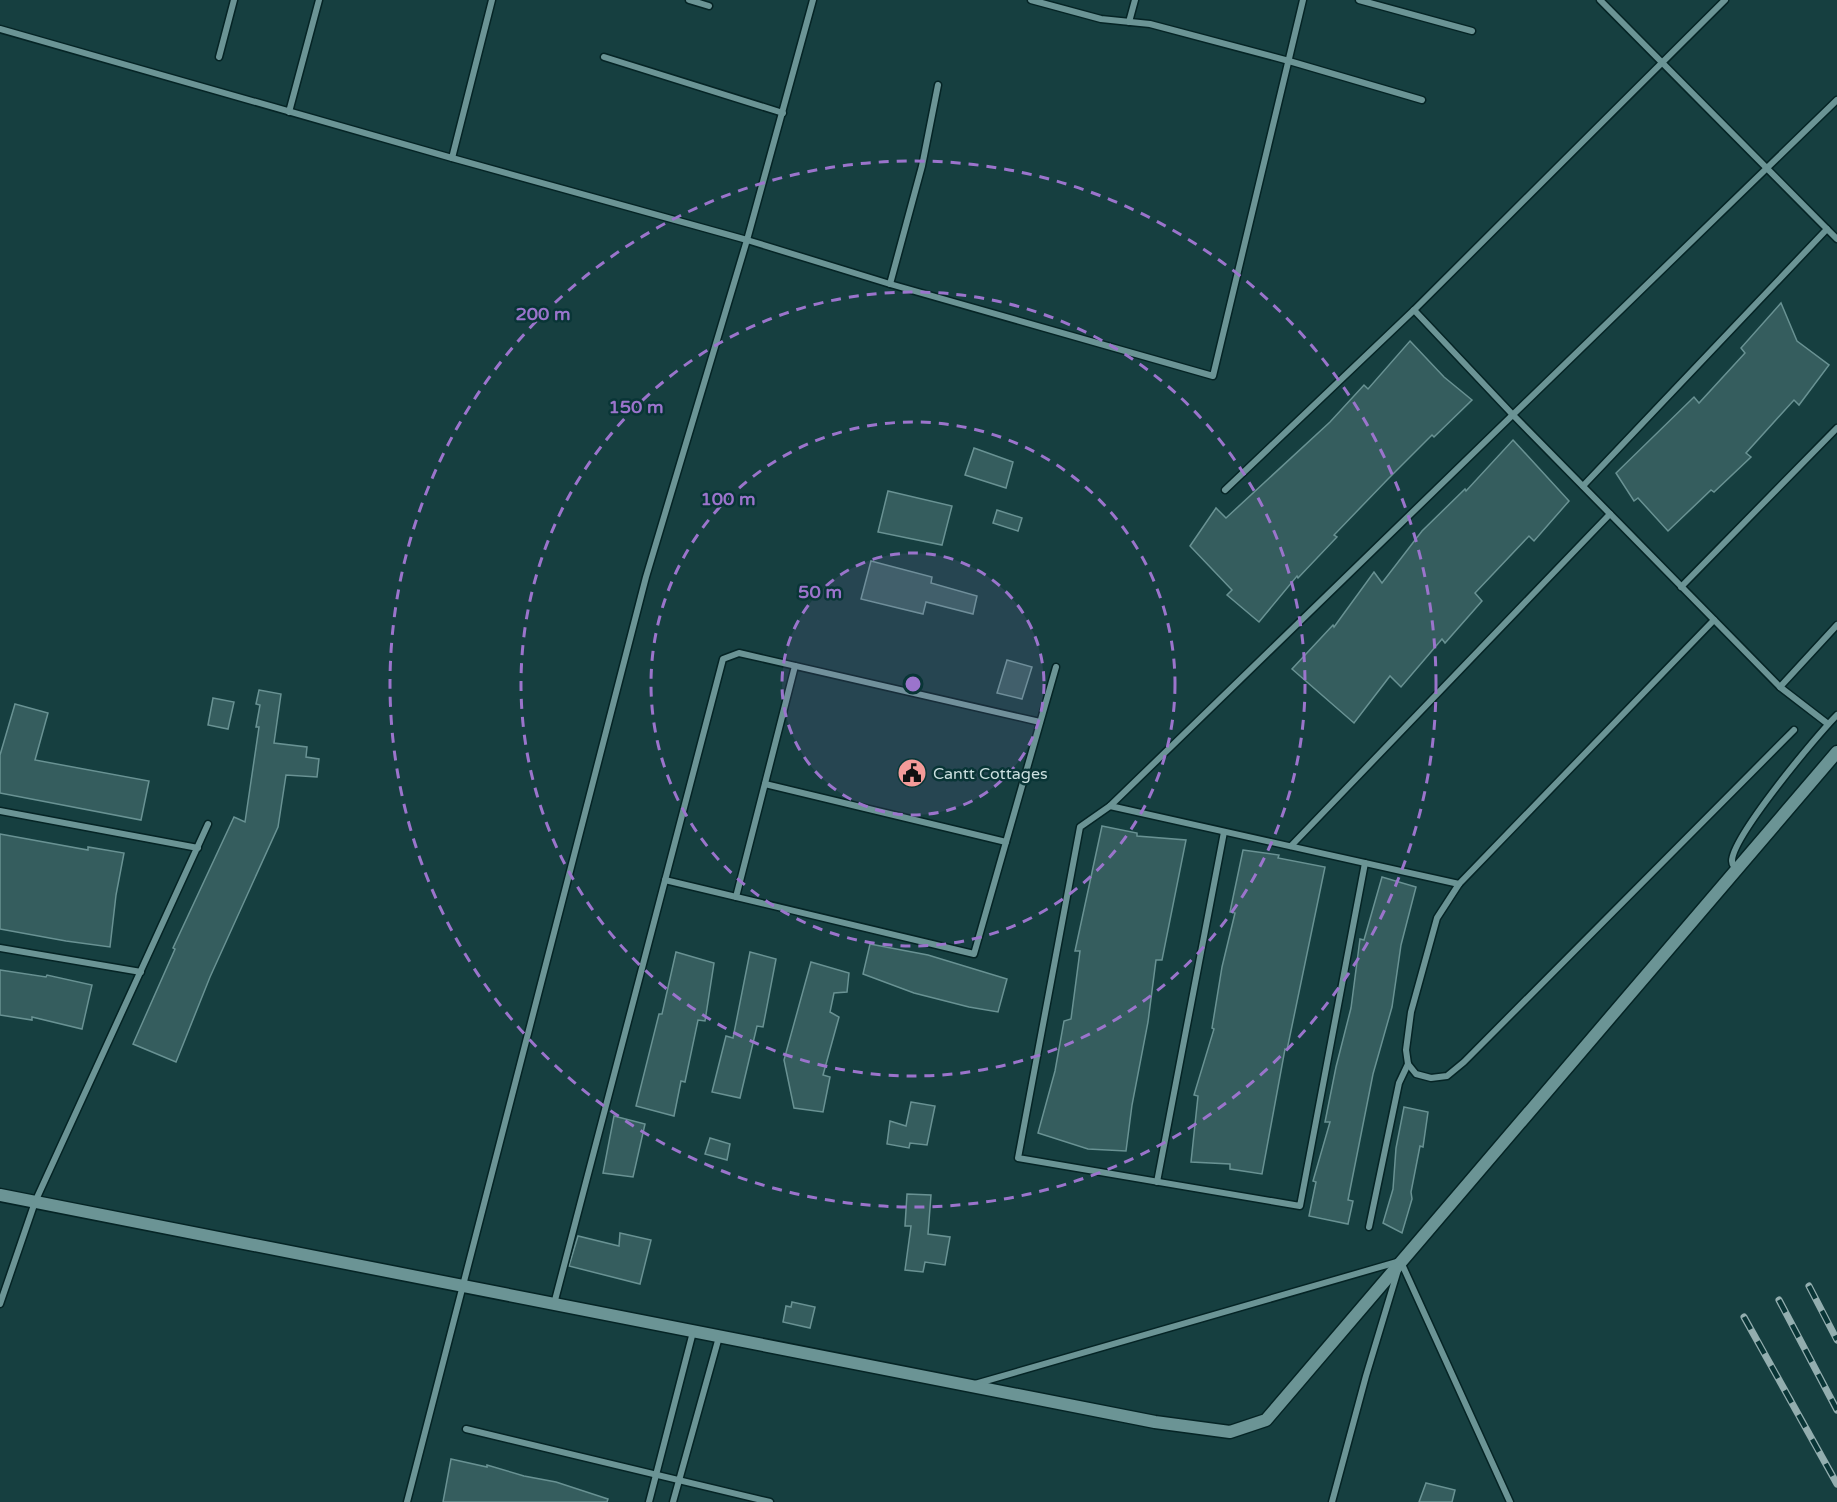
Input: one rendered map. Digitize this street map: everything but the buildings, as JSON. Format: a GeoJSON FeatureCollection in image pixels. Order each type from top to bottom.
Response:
{"type":"FeatureCollection","features":[{"type":"Feature","properties":{"kind":"main road"},"geometry":{"type":"LineString","coordinates":[[0,1195],[967,1386],[1155,1422],[1230,1432],[1266,1420],[1837,752]]}},
{"type":"Feature","properties":{"kind":"street"},"geometry":{"type":"LineString","coordinates":[[219,57],[234,0]]}},
{"type":"Feature","properties":{"kind":"street"},"geometry":{"type":"LineString","coordinates":[[289,112],[319,0]]}},
{"type":"Feature","properties":{"kind":"street"},"geometry":{"type":"LineString","coordinates":[[452,158],[492,0]]}},
{"type":"Feature","properties":{"kind":"street"},"geometry":{"type":"LineString","coordinates":[[689,0],[709,6]]}},
{"type":"Feature","properties":{"kind":"street"},"geometry":{"type":"LineString","coordinates":[[406,1502],[646,578],[747,240],[813,0]]}},
{"type":"Feature","properties":{"kind":"street"},"geometry":{"type":"LineString","coordinates":[[1031,0],[1101,19],[1150,24],[1422,100]]}},
{"type":"Feature","properties":{"kind":"street"},"geometry":{"type":"LineString","coordinates":[[1129,22],[1135,0]]}},
{"type":"Feature","properties":{"kind":"street"},"geometry":{"type":"LineString","coordinates":[[0,28],[289,112],[747,240],[890,284],[1213,376],[1303,0]]}},
{"type":"Feature","properties":{"kind":"street"},"geometry":{"type":"LineString","coordinates":[[1359,0],[1472,31]]}},
{"type":"Feature","properties":{"kind":"street"},"geometry":{"type":"LineString","coordinates":[[1600,0],[1837,239]]}},
{"type":"Feature","properties":{"kind":"street"},"geometry":{"type":"LineString","coordinates":[[1225,490],[1414,310],[1725,0]]}},
{"type":"Feature","properties":{"kind":"street"},"geometry":{"type":"LineString","coordinates":[[604,57],[783,113]]}},
{"type":"Feature","properties":{"kind":"street"},"geometry":{"type":"LineString","coordinates":[[890,284],[922,166],[938,85]]}},
{"type":"Feature","properties":{"kind":"street"},"geometry":{"type":"LineString","coordinates":[[1365,863],[1300,1206],[1018,1158],[1080,827],[1110,806],[1837,100]]}},
{"type":"Feature","properties":{"kind":"street"},"geometry":{"type":"LineString","coordinates":[[1583,486],[1827,229]]}},
{"type":"Feature","properties":{"kind":"street"},"geometry":{"type":"LineString","coordinates":[[1414,310],[1713,620],[1780,687],[1828,724]]}},
{"type":"Feature","properties":{"kind":"street"},"geometry":{"type":"LineString","coordinates":[[1681,586],[1837,428]]}},
{"type":"Feature","properties":{"kind":"street"},"geometry":{"type":"LineString","coordinates":[[1291,846],[1610,514]]}},
{"type":"Feature","properties":{"kind":"street"},"geometry":{"type":"LineString","coordinates":[[1713,620],[1459,884],[1437,918],[1411,1012],[1406,1050],[1408,1064],[1416,1074],[1431,1078],[1447,1076],[1464,1062],[1794,730]]}},
{"type":"Feature","properties":{"kind":"street"},"geometry":{"type":"LineString","coordinates":[[1780,687],[1837,625]]}},
{"type":"Feature","properties":{"kind":"street"},"geometry":{"type":"LineString","coordinates":[[554,1304],[723,659],[739,653],[1040,722]]}},
{"type":"Feature","properties":{"kind":"street"},"geometry":{"type":"LineString","coordinates":[[736,897],[795,666]]}},
{"type":"Feature","properties":{"kind":"street"},"geometry":{"type":"LineString","coordinates":[[665,880],[974,954],[1056,667]]}},
{"type":"Feature","properties":{"kind":"street"},"geometry":{"type":"LineString","coordinates":[[1736,869],[1732,859],[1735,850],[1757,813],[1837,715]]}},
{"type":"Feature","properties":{"kind":"street"},"geometry":{"type":"LineString","coordinates":[[765,784],[1006,842]]}},
{"type":"Feature","properties":{"kind":"street"},"geometry":{"type":"LineString","coordinates":[[1110,806],[1459,884]]}},
{"type":"Feature","properties":{"kind":"street"},"geometry":{"type":"LineString","coordinates":[[0,811],[198,848]]}},
{"type":"Feature","properties":{"kind":"street"},"geometry":{"type":"LineString","coordinates":[[0,1304],[35,1202],[208,824]]}},
{"type":"Feature","properties":{"kind":"street"},"geometry":{"type":"LineString","coordinates":[[1157,1182],[1224,832]]}},
{"type":"Feature","properties":{"kind":"street"},"geometry":{"type":"LineString","coordinates":[[0,948],[141,972]]}},
{"type":"Feature","properties":{"kind":"street"},"geometry":{"type":"LineString","coordinates":[[1369,1227],[1399,1083],[1408,1064]]}},
{"type":"Feature","properties":{"kind":"street"},"geometry":{"type":"LineString","coordinates":[[967,1386],[1401,1261]]}},
{"type":"Feature","properties":{"kind":"street"},"geometry":{"type":"LineString","coordinates":[[1332,1502],[1366,1376],[1401,1261]]}},
{"type":"Feature","properties":{"kind":"street"},"geometry":{"type":"LineString","coordinates":[[1401,1261],[1510,1502]]}},
{"type":"Feature","properties":{"kind":"street"},"geometry":{"type":"LineString","coordinates":[[649,1502],[693,1332]]}},
{"type":"Feature","properties":{"kind":"street"},"geometry":{"type":"LineString","coordinates":[[673,1502],[719,1337]]}},
{"type":"Feature","properties":{"kind":"street"},"geometry":{"type":"LineString","coordinates":[[466,1429],[770,1502]]}},
{"type":"Feature","properties":{"kind":"railway"},"geometry":{"type":"LineString","coordinates":[[1809,1286],[1837,1340]]}},
{"type":"Feature","properties":{"kind":"railway"},"geometry":{"type":"LineString","coordinates":[[1779,1300],[1837,1410]]}},
{"type":"Feature","properties":{"kind":"railway"},"geometry":{"type":"LineString","coordinates":[[1744,1317],[1837,1484]]}},
{"type":"Feature","properties":{"kind":"place","name":"Cantt Cottages"},"geometry":{"type":"Point","coordinates":[912,773]}}]}
